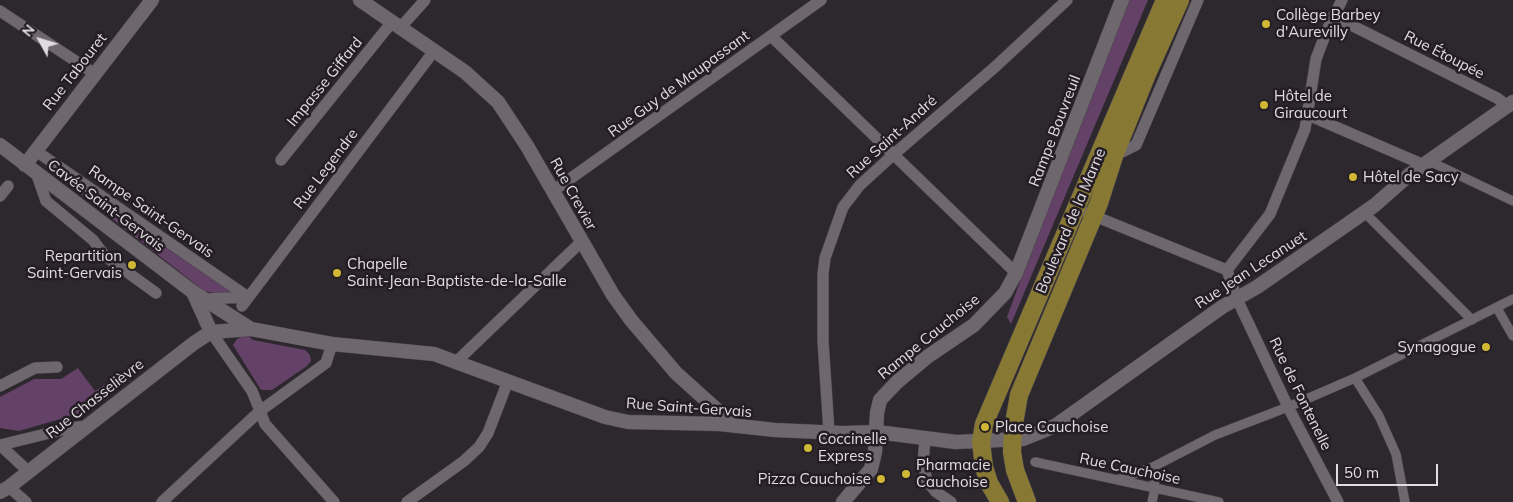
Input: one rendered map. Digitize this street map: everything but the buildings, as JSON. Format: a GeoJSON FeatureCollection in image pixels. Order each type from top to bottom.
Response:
{"type":"FeatureCollection","features":[{"type":"Feature","properties":{"kind":"main road","name":"Boulevard de la Marne"},"geometry":{"type":"LineString","coordinates":[[996,441],[990,408],[1165,0]]}},
{"type":"Feature","properties":{"kind":"main road","name":"Boulevard de la Marne"},"geometry":{"type":"LineString","coordinates":[[996,441],[1016,405],[1026,374],[1094,216],[1114,156],[1180,0]]}},
{"type":"Feature","properties":{"kind":"main road"},"geometry":{"type":"LineString","coordinates":[[996,441],[985,473],[1000,502]]}},
{"type":"Feature","properties":{"kind":"main road"},"geometry":{"type":"LineString","coordinates":[[996,441],[1014,466],[1027,502]]}},
{"type":"Feature","properties":{"kind":"street","name":"Rue Tabouret"},"geometry":{"type":"LineString","coordinates":[[25,165],[152,0]]}},
{"type":"Feature","properties":{"kind":"street","name":"Rue Crevier"},"geometry":{"type":"LineString","coordinates":[[360,0],[477,82],[498,102],[553,191],[580,242],[631,320],[676,373],[736,426]]}},
{"type":"Feature","properties":{"kind":"street","name":"Impasse Giffard"},"geometry":{"type":"LineString","coordinates":[[281,160],[396,25],[425,0]]}},
{"type":"Feature","properties":{"kind":"street","name":"Rue Guy de Maupassant"},"geometry":{"type":"LineString","coordinates":[[553,191],[821,0]]}},
{"type":"Feature","properties":{"kind":"street","name":"Rue Saint-André"},"geometry":{"type":"LineString","coordinates":[[829,432],[824,341],[823,274],[825,258],[847,201],[893,155],[995,67],[1067,0]]}},
{"type":"Feature","properties":{"kind":"street","name":"Rampe Bouvreuil"},"geometry":{"type":"LineString","coordinates":[[1016,273],[1122,0]]}},
{"type":"Feature","properties":{"kind":"street"},"geometry":{"type":"LineString","coordinates":[[1114,156],[1136,145],[1198,0]]}},
{"type":"Feature","properties":{"kind":"street"},"geometry":{"type":"LineString","coordinates":[[1076,209],[1227,270],[1270,214],[1297,152],[1308,115],[1316,59],[1342,0]]}},
{"type":"Feature","properties":{"kind":"street"},"geometry":{"type":"LineString","coordinates":[[0,11],[95,74]]}},
{"type":"Feature","properties":{"kind":"street","name":"Rue Étoupée"},"geometry":{"type":"LineString","coordinates":[[1334,16],[1511,106]]}},
{"type":"Feature","properties":{"kind":"street"},"geometry":{"type":"LineString","coordinates":[[771,36],[1016,273]]}},
{"type":"Feature","properties":{"kind":"street","name":"Rue Legendre"},"geometry":{"type":"LineString","coordinates":[[245,302],[434,51]]}},
{"type":"Feature","properties":{"kind":"street","name":"Rue Jean Lecanuet"},"geometry":{"type":"LineString","coordinates":[[996,441],[1024,439],[1054,426],[1222,307],[1237,299],[1364,212],[1426,163],[1511,106]]}},
{"type":"Feature","properties":{"kind":"street"},"geometry":{"type":"LineString","coordinates":[[1308,115],[1513,201]]}},
{"type":"Feature","properties":{"kind":"street","name":"Cavée Saint-Gervais"},"geometry":{"type":"LineString","coordinates":[[0,145],[199,296],[251,329]]}},
{"type":"Feature","properties":{"kind":"street","name":"Rampe Saint-Gervais"},"geometry":{"type":"LineString","coordinates":[[36,150],[245,302]]}},
{"type":"Feature","properties":{"kind":"street"},"geometry":{"type":"LineString","coordinates":[[37,174],[46,200],[93,240],[105,256],[156,293]]}},
{"type":"Feature","properties":{"kind":"street"},"geometry":{"type":"LineString","coordinates":[[0,196],[8,186]]}},
{"type":"Feature","properties":{"kind":"street"},"geometry":{"type":"LineString","coordinates":[[1364,212],[1472,320]]}},
{"type":"Feature","properties":{"kind":"street"},"geometry":{"type":"LineString","coordinates":[[457,361],[580,242]]}},
{"type":"Feature","properties":{"kind":"street","name":"Rue de Fontenelle"},"geometry":{"type":"LineString","coordinates":[[1227,270],[1237,299],[1288,407],[1338,502]]}},
{"type":"Feature","properties":{"kind":"street","name":"Rampe Cauchoise"},"geometry":{"type":"LineString","coordinates":[[843,502],[871,469],[874,460],[877,432],[876,413],[880,400],[897,382],[927,357],[950,344],[974,325],[1005,292],[1016,273]]}},
{"type":"Feature","properties":{"kind":"street"},"geometry":{"type":"LineString","coordinates":[[199,296],[245,302]]}},
{"type":"Feature","properties":{"kind":"street","name":"Cavée Saint-Gervais"},"geometry":{"type":"LineString","coordinates":[[199,296],[211,332]]}},
{"type":"Feature","properties":{"kind":"street"},"geometry":{"type":"LineString","coordinates":[[1116,480],[1153,467],[1215,435],[1288,407],[1355,378],[1513,299]]}},
{"type":"Feature","properties":{"kind":"street"},"geometry":{"type":"LineString","coordinates":[[1498,308],[1513,336]]}},
{"type":"Feature","properties":{"kind":"street"},"geometry":{"type":"LineString","coordinates":[[211,332],[251,329]]}},
{"type":"Feature","properties":{"kind":"street","name":"Rue Saint-Gervais"},"geometry":{"type":"LineString","coordinates":[[251,329],[332,344],[416,351],[457,361],[606,417],[628,422],[829,432],[877,432],[925,438],[996,441]]}},
{"type":"Feature","properties":{"kind":"street"},"geometry":{"type":"LineString","coordinates":[[211,332],[252,391],[265,424],[334,502]]}},
{"type":"Feature","properties":{"kind":"street","name":"Rue Chasselièvre"},"geometry":{"type":"LineString","coordinates":[[4,490],[211,332]]}},
{"type":"Feature","properties":{"kind":"street"},"geometry":{"type":"LineString","coordinates":[[162,502],[260,411],[326,363],[332,344]]}},
{"type":"Feature","properties":{"kind":"street"},"geometry":{"type":"LineString","coordinates":[[0,386],[35,368],[57,367]]}},
{"type":"Feature","properties":{"kind":"street"},"geometry":{"type":"LineString","coordinates":[[1355,378],[1380,416],[1396,454],[1405,502]]}},
{"type":"Feature","properties":{"kind":"street"},"geometry":{"type":"LineString","coordinates":[[407,502],[464,461],[479,447],[488,433],[508,381]]}},
{"type":"Feature","properties":{"kind":"street"},"geometry":{"type":"LineString","coordinates":[[0,445],[70,428],[87,426]]}},
{"type":"Feature","properties":{"kind":"street"},"geometry":{"type":"LineString","coordinates":[[925,438],[923,463],[927,481],[936,492],[951,502]]}},
{"type":"Feature","properties":{"kind":"street"},"geometry":{"type":"LineString","coordinates":[[0,445],[29,472]]}},
{"type":"Feature","properties":{"kind":"street","name":"Rue Cauchoise"},"geometry":{"type":"LineString","coordinates":[[1035,462],[1219,502]]}},
{"type":"Feature","properties":{"kind":"street"},"geometry":{"type":"LineString","coordinates":[[1152,502],[1155,488],[1153,467]]}},
{"type":"Feature","properties":{"kind":"street"},"geometry":{"type":"LineString","coordinates":[[4,490],[20,495],[26,502]]}},
{"type":"Feature","properties":{"kind":"shaded area"},"geometry":{"type":"Polygon","coordinates":[[[1123,0],[1148,0],[1011,324],[1007,317],[1123,0]]]}},
{"type":"Feature","properties":{"kind":"shaded area"},"geometry":{"type":"Polygon","coordinates":[[[44,165],[233,293],[232,297],[204,291],[44,165]]]}},
{"type":"Feature","properties":{"kind":"shaded area"},"geometry":{"type":"Polygon","coordinates":[[[246,334],[253,340],[305,350],[310,355],[311,361],[307,366],[272,390],[261,390],[233,345],[237,339],[246,334]]]}},
{"type":"Feature","properties":{"kind":"shaded area"},"geometry":{"type":"Polygon","coordinates":[[[78,368],[95,391],[109,382],[113,391],[81,413],[19,431],[0,428],[0,397],[34,379],[61,379],[78,368]]]}},
{"type":"Feature","properties":{"kind":"place","name":"Collège Barbey d'Aurevilly"},"geometry":{"type":"Point","coordinates":[1266,24]}},
{"type":"Feature","properties":{"kind":"place","name":"Hôtel de Giraucourt"},"geometry":{"type":"Point","coordinates":[1264,105]}},
{"type":"Feature","properties":{"kind":"place","name":"Hôtel de Sacy"},"geometry":{"type":"Point","coordinates":[1353,177]}},
{"type":"Feature","properties":{"kind":"place","name":"Repartition Saint-Gervais"},"geometry":{"type":"Point","coordinates":[132,265]}},
{"type":"Feature","properties":{"kind":"place","name":"Chapelle Saint-Jean-Baptiste-de-la-Salle"},"geometry":{"type":"Point","coordinates":[337,273]}},
{"type":"Feature","properties":{"kind":"place","name":"Synagogue"},"geometry":{"type":"Point","coordinates":[1486,347]}},
{"type":"Feature","properties":{"kind":"place","name":"Place Cauchoise"},"geometry":{"type":"Point","coordinates":[985,427]}},
{"type":"Feature","properties":{"kind":"place","name":"Coccinelle Express"},"geometry":{"type":"Point","coordinates":[808,448]}},
{"type":"Feature","properties":{"kind":"place","name":"Pharmacie Cauchoise"},"geometry":{"type":"Point","coordinates":[906,474]}},
{"type":"Feature","properties":{"kind":"place","name":"Pizza Cauchoise"},"geometry":{"type":"Point","coordinates":[881,479]}}]}
